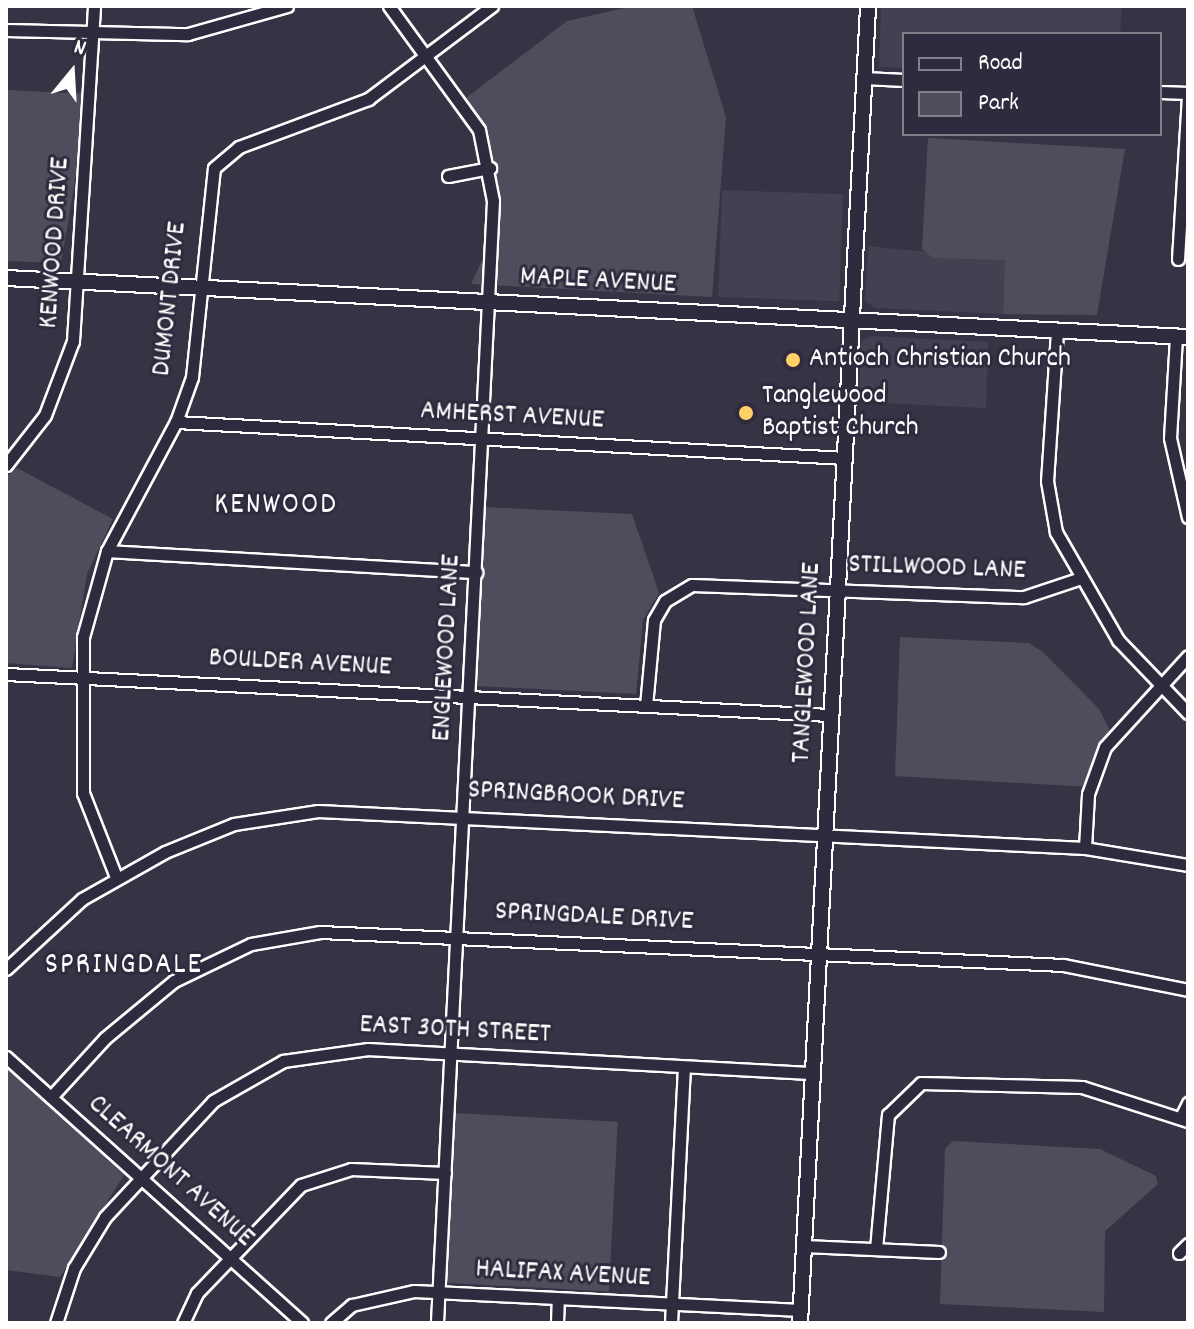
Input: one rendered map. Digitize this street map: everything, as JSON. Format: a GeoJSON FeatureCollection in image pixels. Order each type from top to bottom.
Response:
{"type":"FeatureCollection","features":[{"type":"Feature","properties":{"kind":"main road","name":"TANGLEWOOD LANE"},"geometry":{"type":"LineString","coordinates":[[800,1316],[868,6]]}},
{"type":"Feature","properties":{"kind":"main road","name":"MAPLE AVENUE"},"geometry":{"type":"LineString","coordinates":[[6,278],[1182,337]]}},
{"type":"Feature","properties":{"kind":"street","name":"KENWOOD DRIVE"},"geometry":{"type":"LineString","coordinates":[[6,465],[62,381],[80,282],[94,6]]}},
{"type":"Feature","properties":{"kind":"street"},"geometry":{"type":"LineString","coordinates":[[6,30],[93,34],[202,32],[287,6]]}},
{"type":"Feature","properties":{"kind":"street","name":"ENGLEWOOD LANE"},"geometry":{"type":"LineString","coordinates":[[389,6],[466,106],[490,168],[490,302],[437,1323]]}},
{"type":"Feature","properties":{"kind":"street","name":"DUMONT DRIVE"},"geometry":{"type":"LineString","coordinates":[[116,877],[83,793],[83,637],[107,551],[176,422],[192,377],[206,191],[220,159],[354,106],[429,57],[492,6]]}},
{"type":"Feature","properties":{"kind":"street"},"geometry":{"type":"LineString","coordinates":[[864,78],[902,80]]}},
{"type":"Feature","properties":{"kind":"street"},"geometry":{"type":"LineString","coordinates":[[1162,92],[1188,94],[1178,259]]}},
{"type":"Feature","properties":{"kind":"street"},"geometry":{"type":"LineString","coordinates":[[448,176],[490,168]]}},
{"type":"Feature","properties":{"kind":"street"},"geometry":{"type":"LineString","coordinates":[[1057,331],[1047,481],[1056,532],[1078,579],[1158,686],[1188,713]]}},
{"type":"Feature","properties":{"kind":"street"},"geometry":{"type":"LineString","coordinates":[[1182,337],[1170,438],[1188,517]]}},
{"type":"Feature","properties":{"kind":"street","name":"AMHERST AVENUE"},"geometry":{"type":"LineString","coordinates":[[176,422],[845,458]]}},
{"type":"Feature","properties":{"kind":"street"},"geometry":{"type":"LineString","coordinates":[[107,551],[476,572]]}},
{"type":"Feature","properties":{"kind":"street","name":"STILLWOOD LANE"},"geometry":{"type":"LineString","coordinates":[[646,706],[654,620],[682,588],[838,589],[1024,597],[1078,579]]}},
{"type":"Feature","properties":{"kind":"street"},"geometry":{"type":"LineString","coordinates":[[1085,848],[1099,760],[1117,728],[1188,656]]}},
{"type":"Feature","properties":{"kind":"street","name":"BOULDER AVENUE"},"geometry":{"type":"LineString","coordinates":[[6,674],[831,715]]}},
{"type":"Feature","properties":{"kind":"street","name":"SPRINGBROOK DRIVE"},"geometry":{"type":"LineString","coordinates":[[6,969],[116,877],[208,832],[259,819],[357,810],[1085,848],[1188,865]]}},
{"type":"Feature","properties":{"kind":"street","name":"SPRINGDALE DRIVE"},"geometry":{"type":"LineString","coordinates":[[51,1097],[139,1007],[226,954],[320,932],[457,935],[1100,968],[1188,990]]}},
{"type":"Feature","properties":{"kind":"street","name":"EAST 30TH STREET"},"geometry":{"type":"LineString","coordinates":[[56,1323],[80,1257],[139,1177],[213,1101],[283,1061],[342,1050],[813,1073]]}},
{"type":"Feature","properties":{"kind":"street","name":"CLEARMONT AVENUE"},"geometry":{"type":"LineString","coordinates":[[6,1057],[302,1323]]}},
{"type":"Feature","properties":{"kind":"street"},"geometry":{"type":"LineString","coordinates":[[671,1323],[684,1067]]}},
{"type":"Feature","properties":{"kind":"street"},"geometry":{"type":"LineString","coordinates":[[876,1249],[888,1115],[921,1083],[1082,1087],[1184,1119],[1188,1103]]}},
{"type":"Feature","properties":{"kind":"street"},"geometry":{"type":"LineString","coordinates":[[183,1323],[229,1258],[276,1204],[312,1179],[351,1169],[445,1173]]}},
{"type":"Feature","properties":{"kind":"street"},"geometry":{"type":"LineString","coordinates":[[804,1246],[939,1252]]}},
{"type":"Feature","properties":{"kind":"street","name":"HALIFAX AVENUE"},"geometry":{"type":"LineString","coordinates":[[331,1323],[352,1305],[382,1296],[438,1293],[672,1304],[800,1316]]}},
{"type":"Feature","properties":{"kind":"street"},"geometry":{"type":"LineString","coordinates":[[557,1323],[558,1299]]}},
{"type":"Feature","properties":{"kind":"shaded area"},"geometry":{"type":"Polygon","coordinates":[[[881,6],[1122,6],[1120,32],[902,32],[902,68],[879,67],[881,6]]]}},
{"type":"Feature","properties":{"kind":"shaded area"},"geometry":{"type":"Polygon","coordinates":[[[722,190],[843,194],[839,301],[718,297],[722,190]]]}},
{"type":"Feature","properties":{"kind":"shaded area"},"geometry":{"type":"Polygon","coordinates":[[[868,246],[1006,260],[1003,314],[875,308],[865,301],[868,246]]]}},
{"type":"Feature","properties":{"kind":"shaded area"},"geometry":{"type":"Polygon","coordinates":[[[871,336],[988,342],[986,408],[859,402],[861,342],[871,336]]]}},
{"type":"Feature","properties":{"kind":"green space"},"geometry":{"type":"Polygon","coordinates":[[[633,6],[692,6],[726,117],[712,297],[471,284],[493,236],[490,168],[462,101],[567,21],[633,6]]]}},
{"type":"Feature","properties":{"kind":"green space"},"geometry":{"type":"Polygon","coordinates":[[[6,90],[90,94],[61,263],[6,261],[6,90]]]}},
{"type":"Feature","properties":{"kind":"green space"},"geometry":{"type":"Polygon","coordinates":[[[928,138],[1125,149],[1097,315],[1003,314],[1005,260],[933,258],[922,249],[928,138]]]}},
{"type":"Feature","properties":{"kind":"green space"},"geometry":{"type":"Polygon","coordinates":[[[17,468],[113,519],[87,574],[72,668],[6,663],[6,477],[17,468]]]}},
{"type":"Feature","properties":{"kind":"green space"},"geometry":{"type":"Polygon","coordinates":[[[484,507],[632,514],[659,593],[643,620],[636,694],[477,686],[484,507]]]}},
{"type":"Feature","properties":{"kind":"green space"},"geometry":{"type":"Polygon","coordinates":[[[900,637],[1029,643],[1043,652],[1099,709],[1112,735],[1090,787],[895,776],[900,637]]]}},
{"type":"Feature","properties":{"kind":"green space"},"geometry":{"type":"Polygon","coordinates":[[[6,1066],[124,1175],[60,1277],[6,1270],[6,1066]]]}},
{"type":"Feature","properties":{"kind":"green space"},"geometry":{"type":"Polygon","coordinates":[[[453,1113],[618,1122],[609,1291],[444,1283],[453,1113]]]}},
{"type":"Feature","properties":{"kind":"green space"},"geometry":{"type":"Polygon","coordinates":[[[953,1141],[1100,1149],[1156,1176],[1158,1184],[1105,1231],[1104,1312],[940,1304],[945,1149],[953,1141]]]}},
{"type":"Feature","properties":{"kind":"place","name":"Antioch Christian Church"},"geometry":{"type":"Point","coordinates":[793,360]}},
{"type":"Feature","properties":{"kind":"place","name":"Tanglewood Baptist Church"},"geometry":{"type":"Point","coordinates":[746,413]}},
{"type":"Feature","properties":{"kind":"district","name":"KENWOOD"},"geometry":{"type":"Point","coordinates":[276,507]}},
{"type":"Feature","properties":{"kind":"district","name":"SPRINGDALE"},"geometry":{"type":"Point","coordinates":[124,967]}}]}
